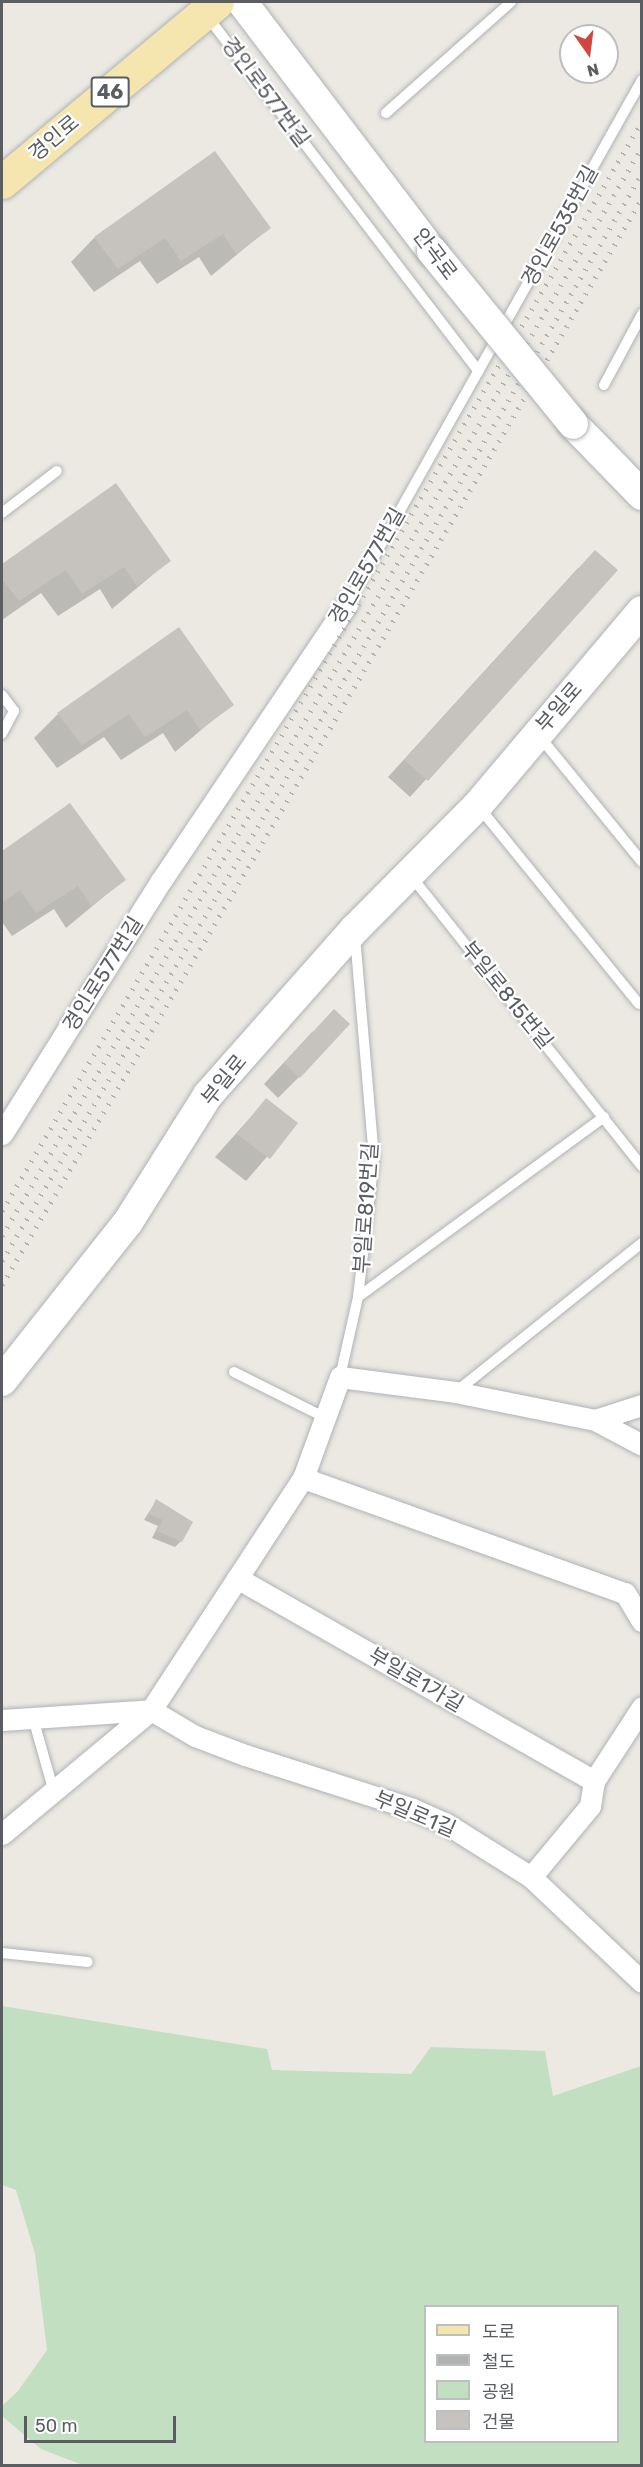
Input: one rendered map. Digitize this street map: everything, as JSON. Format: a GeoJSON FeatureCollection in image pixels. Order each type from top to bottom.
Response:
{"type":"FeatureCollection","features":[{"type":"Feature","properties":{"kind":"main road","name":"경인로"},"geometry":{"type":"LineString","coordinates":[[2,182],[211,7]]}},
{"type":"Feature","properties":{"kind":"street","name":"안곡로"},"geometry":{"type":"LineString","coordinates":[[242,2],[432,251],[573,424],[642,495]]}},
{"type":"Feature","properties":{"kind":"street","name":"경인로577번길"},"geometry":{"type":"LineString","coordinates":[[2,1134],[161,881],[348,603]]}},
{"type":"Feature","properties":{"kind":"street","name":"부일로"},"geometry":{"type":"LineString","coordinates":[[2,1381],[128,1222],[208,1095],[355,929],[478,805],[642,611]]}},
{"type":"Feature","properties":{"kind":"street"},"geometry":{"type":"LineString","coordinates":[[2,1834],[151,1710],[303,1478],[327,1418],[340,1377],[455,1392],[595,1420],[642,1445]]}},
{"type":"Feature","properties":{"kind":"street"},"geometry":{"type":"LineString","coordinates":[[595,1420],[642,1405]]}},
{"type":"Feature","properties":{"kind":"street"},"geometry":{"type":"LineString","coordinates":[[303,1478],[625,1593],[642,1621]]}},
{"type":"Feature","properties":{"kind":"street","name":"부일로1가길"},"geometry":{"type":"LineString","coordinates":[[237,1578],[594,1781]]}},
{"type":"Feature","properties":{"kind":"street"},"geometry":{"type":"LineString","coordinates":[[531,1877],[590,1806],[594,1781],[642,1707]]}},
{"type":"Feature","properties":{"kind":"street"},"geometry":{"type":"LineString","coordinates":[[2,1720],[151,1710]]}},
{"type":"Feature","properties":{"kind":"street","name":"부일로1길"},"geometry":{"type":"LineString","coordinates":[[151,1710],[215,1743],[413,1809],[454,1828],[531,1877],[642,1982]]}},
{"type":"Feature","properties":{"kind":"lane"},"geometry":{"type":"LineString","coordinates":[[386,113],[511,2]]}},
{"type":"Feature","properties":{"kind":"lane","name":"경인로577번길"},"geometry":{"type":"LineString","coordinates":[[211,7],[478,371],[348,603]]}},
{"type":"Feature","properties":{"kind":"lane","name":"경인로535번길"},"geometry":{"type":"LineString","coordinates":[[478,371],[642,80]]}},
{"type":"Feature","properties":{"kind":"lane"},"geometry":{"type":"LineString","coordinates":[[604,385],[642,314]]}},
{"type":"Feature","properties":{"kind":"lane"},"geometry":{"type":"LineString","coordinates":[[2,513],[57,471]]}},
{"type":"Feature","properties":{"kind":"lane"},"geometry":{"type":"LineString","coordinates":[[2,695],[14,711],[2,734]]}},
{"type":"Feature","properties":{"kind":"lane"},"geometry":{"type":"LineString","coordinates":[[537,733],[642,862]]}},
{"type":"Feature","properties":{"kind":"lane"},"geometry":{"type":"LineString","coordinates":[[478,805],[639,1004]]}},
{"type":"Feature","properties":{"kind":"lane","name":"부일로815번길"},"geometry":{"type":"LineString","coordinates":[[409,874],[642,1166]]}},
{"type":"Feature","properties":{"kind":"lane","name":"부일로819번길"},"geometry":{"type":"LineString","coordinates":[[340,1377],[358,1297],[374,1158],[355,929]]}},
{"type":"Feature","properties":{"kind":"lane"},"geometry":{"type":"LineString","coordinates":[[358,1297],[604,1117]]}},
{"type":"Feature","properties":{"kind":"lane"},"geometry":{"type":"LineString","coordinates":[[455,1392],[642,1243]]}},
{"type":"Feature","properties":{"kind":"lane"},"geometry":{"type":"LineString","coordinates":[[234,1372],[327,1418]]}},
{"type":"Feature","properties":{"kind":"lane"},"geometry":{"type":"LineString","coordinates":[[33,1718],[54,1793]]}},
{"type":"Feature","properties":{"kind":"lane"},"geometry":{"type":"LineString","coordinates":[[2,1953],[88,1962]]}},
{"type":"Feature","properties":{"kind":"green space"},"geometry":{"type":"Polygon","coordinates":[[[2,2006],[267,2049],[272,2070],[411,2074],[431,2047],[545,2051],[553,2096],[641,2066],[641,2465],[85,2466],[41,2449],[2,2416],[2,2406],[18,2391],[47,2350],[35,2254],[16,2190],[2,2185],[2,2006]]]}},
{"type":"Feature","properties":{"kind":"building"},"geometry":{"type":"Polygon","coordinates":[[[215,151],[271,228],[236,254],[223,234],[181,261],[165,238],[118,269],[94,237],[215,151]]]}},
{"type":"Feature","properties":{"kind":"building"},"geometry":{"type":"Polygon","coordinates":[[[116,483],[171,561],[137,586],[124,567],[82,594],[66,570],[19,601],[2,579],[2,564],[116,483]]]}},
{"type":"Feature","properties":{"kind":"building"},"geometry":{"type":"Polygon","coordinates":[[[595,550],[618,570],[428,781],[404,760],[595,550]]]}},
{"type":"Feature","properties":{"kind":"building"},"geometry":{"type":"Polygon","coordinates":[[[179,627],[234,705],[200,730],[187,710],[145,737],[129,714],[82,745],[57,713],[179,627]]]}},
{"type":"Feature","properties":{"kind":"building"},"geometry":{"type":"Polygon","coordinates":[[[70,803],[126,880],[91,906],[78,886],[36,913],[20,890],[2,903],[2,851],[70,803]]]}},
{"type":"Feature","properties":{"kind":"building"},"geometry":{"type":"Polygon","coordinates":[[[334,1009],[350,1024],[300,1078],[284,1063],[334,1009]]]}},
{"type":"Feature","properties":{"kind":"building"},"geometry":{"type":"Polygon","coordinates":[[[266,1098],[298,1123],[270,1159],[237,1134],[266,1098]]]}},
{"type":"Feature","properties":{"kind":"building"},"geometry":{"type":"Polygon","coordinates":[[[156,1499],[193,1522],[182,1542],[157,1531],[163,1520],[149,1514],[156,1499]]]}},
{"type":"Feature","properties":{"kind":"railway"},"geometry":{"type":"LineString","coordinates":[[2,1211],[642,121]]}},
{"type":"Feature","properties":{"kind":"railway"},"geometry":{"type":"LineString","coordinates":[[2,1236],[642,147]]}},
{"type":"Feature","properties":{"kind":"railway"},"geometry":{"type":"LineString","coordinates":[[2,1261],[642,173]]}},
{"type":"Feature","properties":{"kind":"railway"},"geometry":{"type":"LineString","coordinates":[[2,1285],[642,198]]}}]}
